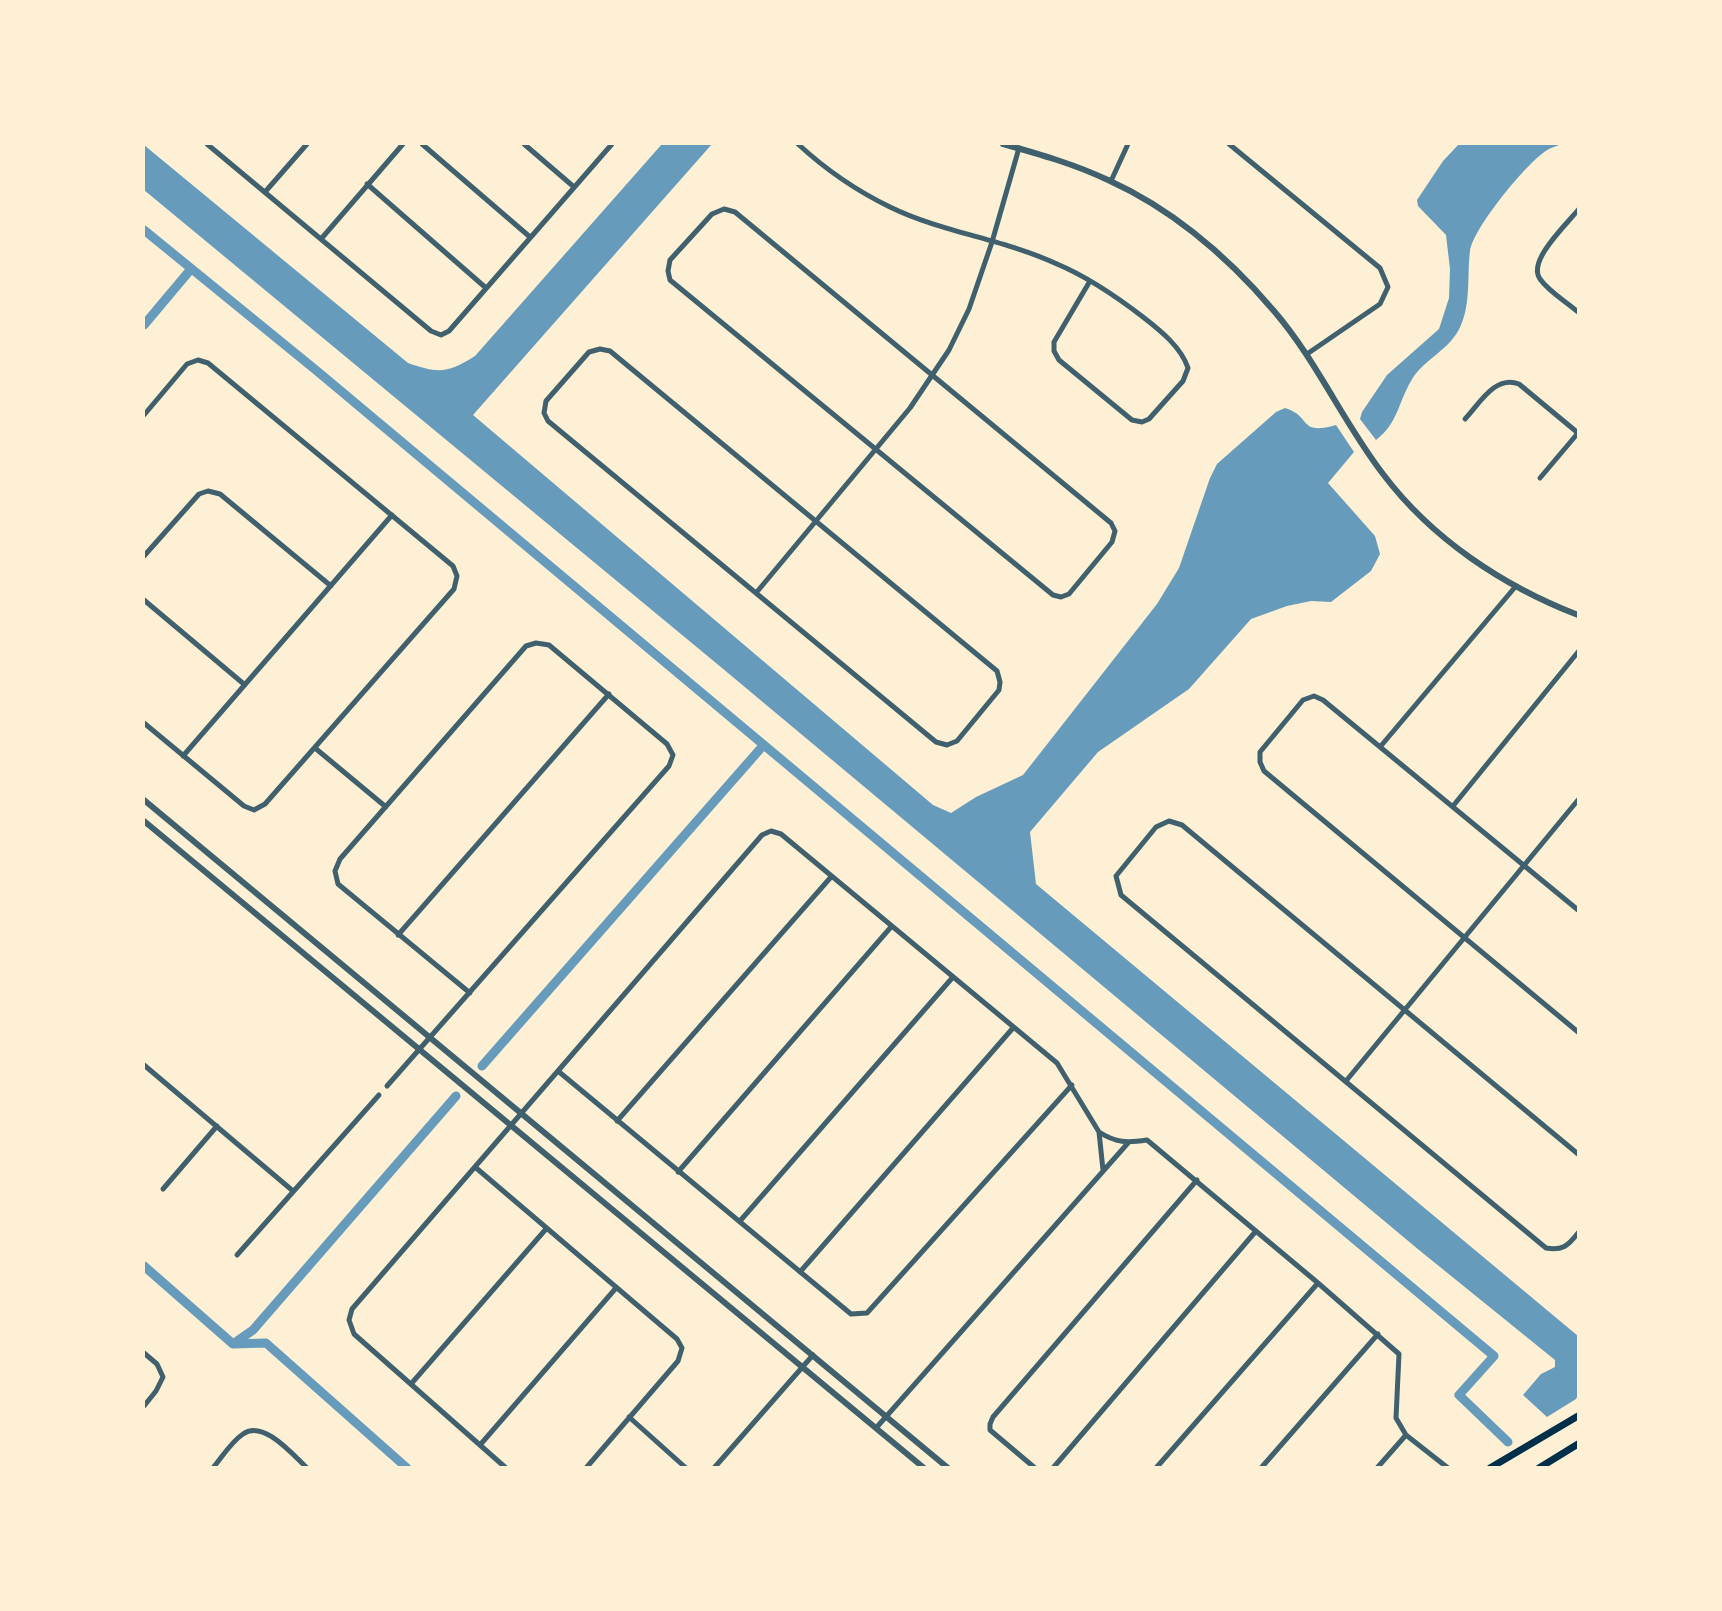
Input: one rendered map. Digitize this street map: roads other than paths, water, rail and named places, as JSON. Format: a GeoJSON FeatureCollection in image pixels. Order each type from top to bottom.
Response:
{"type":"FeatureCollection","features":[{"type":"Feature","properties":{"kind":"main road"},"geometry":{"type":"LineString","coordinates":[[1490,1468],[1578,1416]]}},
{"type":"Feature","properties":{"kind":"main road"},"geometry":{"type":"LineString","coordinates":[[1539,1468],[1578,1444]]}},
{"type":"Feature","properties":{"kind":"street"},"geometry":{"type":"LineString","coordinates":[[206,144],[431,331],[442,335],[449,331],[612,144]]}},
{"type":"Feature","properties":{"kind":"street"},"geometry":{"type":"LineString","coordinates":[[265,192],[307,144]]}},
{"type":"Feature","properties":{"kind":"street"},"geometry":{"type":"LineString","coordinates":[[321,239],[403,144]]}},
{"type":"Feature","properties":{"kind":"street"},"geometry":{"type":"LineString","coordinates":[[422,144],[530,237]]}},
{"type":"Feature","properties":{"kind":"street"},"geometry":{"type":"LineString","coordinates":[[524,144],[574,187]]}},
{"type":"Feature","properties":{"kind":"street"},"geometry":{"type":"LineString","coordinates":[[798,144],[842,179],[892,208],[1056,263],[1090,281],[1123,302],[1156,327],[1184,355],[1188,368],[1183,381],[1149,419],[1142,422],[1132,420],[1059,360],[1054,351],[1054,342],[1090,281]]}},
{"type":"Feature","properties":{"kind":"street"},"geometry":{"type":"LineString","coordinates":[[1003,144],[1068,163],[1111,181],[1201,239],[1254,289],[1307,354],[1381,473],[1407,503],[1484,569],[1578,615]]}},
{"type":"Feature","properties":{"kind":"street"},"geometry":{"type":"LineString","coordinates":[[1111,181],[1128,144]]}},
{"type":"Feature","properties":{"kind":"street"},"geometry":{"type":"LineString","coordinates":[[1229,144],[1380,268],[1388,287],[1380,304],[1307,354]]}},
{"type":"Feature","properties":{"kind":"street"},"geometry":{"type":"LineString","coordinates":[[756,593],[876,450],[933,377],[949,350],[969,309],[1019,148]]}},
{"type":"Feature","properties":{"kind":"street"},"geometry":{"type":"LineString","coordinates":[[368,184],[486,289]]}},
{"type":"Feature","properties":{"kind":"street"},"geometry":{"type":"LineString","coordinates":[[724,209],[735,212],[1111,523],[1115,531],[1112,542],[1069,594],[1061,597],[1053,595],[876,450],[670,280],[670,260],[712,214],[724,209]]}},
{"type":"Feature","properties":{"kind":"street"},"geometry":{"type":"LineString","coordinates":[[1578,211],[1537,260],[1537,272],[1541,281],[1578,312]]}},
{"type":"Feature","properties":{"kind":"street"},"geometry":{"type":"LineString","coordinates":[[600,349],[610,351],[997,671],[999,690],[957,741],[947,745],[936,743],[756,593],[548,421],[544,413],[546,401],[589,352],[600,349]]}},
{"type":"Feature","properties":{"kind":"street"},"geometry":{"type":"LineString","coordinates":[[144,415],[187,364],[198,360],[208,363],[453,566],[457,576],[454,589],[265,804],[254,810],[244,806],[144,723]]}},
{"type":"Feature","properties":{"kind":"street"},"geometry":{"type":"LineString","coordinates":[[1465,419],[1499,382],[1519,384],[1578,433],[1540,478]]}},
{"type":"Feature","properties":{"kind":"street"},"geometry":{"type":"LineString","coordinates":[[144,556],[199,494],[208,491],[220,494],[331,586]]}},
{"type":"Feature","properties":{"kind":"street"},"geometry":{"type":"LineString","coordinates":[[183,756],[393,515]]}},
{"type":"Feature","properties":{"kind":"street"},"geometry":{"type":"LineString","coordinates":[[1380,747],[1516,586]]}},
{"type":"Feature","properties":{"kind":"street"},"geometry":{"type":"LineString","coordinates":[[144,600],[245,685]]}},
{"type":"Feature","properties":{"kind":"street"},"geometry":{"type":"LineString","coordinates":[[387,1086],[431,1039],[669,766],[673,755],[667,744],[549,645],[536,643],[526,646],[340,859],[335,871],[338,884],[470,993]]}},
{"type":"Feature","properties":{"kind":"street"},"geometry":{"type":"LineString","coordinates":[[1452,807],[1578,652]]}},
{"type":"Feature","properties":{"kind":"street"},"geometry":{"type":"LineString","coordinates":[[398,935],[608,694]]}},
{"type":"Feature","properties":{"kind":"street"},"geometry":{"type":"LineString","coordinates":[[1578,910],[1323,700],[1314,696],[1303,700],[1260,752],[1264,771],[1578,1032]]}},
{"type":"Feature","properties":{"kind":"street"},"geometry":{"type":"LineString","coordinates":[[315,748],[386,807]]}},
{"type":"Feature","properties":{"kind":"street"},"geometry":{"type":"LineString","coordinates":[[144,800],[948,1468]]}},
{"type":"Feature","properties":{"kind":"street"},"geometry":{"type":"LineString","coordinates":[[1346,1081],[1578,800]]}},
{"type":"Feature","properties":{"kind":"street"},"geometry":{"type":"LineString","coordinates":[[144,821],[924,1468]]}},
{"type":"Feature","properties":{"kind":"street"},"geometry":{"type":"LineString","coordinates":[[1578,1154],[1182,825],[1169,821],[1156,827],[1116,876],[1121,895],[1546,1248],[1558,1250],[1569,1245],[1578,1233]]}},
{"type":"Feature","properties":{"kind":"street"},"geometry":{"type":"LineString","coordinates":[[506,1468],[354,1334],[349,1320],[352,1309],[762,835],[771,831],[781,834],[1056,1063],[1099,1132],[1102,1170]]}},
{"type":"Feature","properties":{"kind":"street"},"geometry":{"type":"LineString","coordinates":[[617,1121],[831,877]]}},
{"type":"Feature","properties":{"kind":"street"},"geometry":{"type":"LineString","coordinates":[[678,1172],[891,927]]}},
{"type":"Feature","properties":{"kind":"street"},"geometry":{"type":"LineString","coordinates":[[740,1221],[953,977]]}},
{"type":"Feature","properties":{"kind":"street"},"geometry":{"type":"LineString","coordinates":[[800,1272],[1013,1028]]}},
{"type":"Feature","properties":{"kind":"street"},"geometry":{"type":"LineString","coordinates":[[144,1067],[293,1191]]}},
{"type":"Feature","properties":{"kind":"street"},"geometry":{"type":"LineString","coordinates":[[558,1071],[851,1314],[859,1315],[867,1313],[1072,1085]]}},
{"type":"Feature","properties":{"kind":"street"},"geometry":{"type":"LineString","coordinates":[[237,1255],[379,1095]]}},
{"type":"Feature","properties":{"kind":"street"},"geometry":{"type":"LineString","coordinates":[[163,1189],[217,1126]]}},
{"type":"Feature","properties":{"kind":"street"},"geometry":{"type":"LineString","coordinates":[[1099,1132],[1112,1140],[1128,1143],[1147,1140],[1399,1354],[1396,1418],[1406,1434],[1448,1468]]}},
{"type":"Feature","properties":{"kind":"street"},"geometry":{"type":"LineString","coordinates":[[876,1428],[1128,1143]]}},
{"type":"Feature","properties":{"kind":"street"},"geometry":{"type":"LineString","coordinates":[[475,1167],[677,1339],[682,1348],[678,1361],[586,1468]]}},
{"type":"Feature","properties":{"kind":"street"},"geometry":{"type":"LineString","coordinates":[[1035,1468],[990,1430],[990,1424],[1002,1406],[1196,1180]]}},
{"type":"Feature","properties":{"kind":"street"},"geometry":{"type":"LineString","coordinates":[[411,1384],[547,1229]]}},
{"type":"Feature","properties":{"kind":"street"},"geometry":{"type":"LineString","coordinates":[[1052,1468],[1256,1231]]}},
{"type":"Feature","properties":{"kind":"street"},"geometry":{"type":"LineString","coordinates":[[1156,1468],[1318,1283]]}},
{"type":"Feature","properties":{"kind":"street"},"geometry":{"type":"LineString","coordinates":[[480,1445],[616,1288]]}},
{"type":"Feature","properties":{"kind":"street"},"geometry":{"type":"LineString","coordinates":[[1261,1468],[1378,1334]]}},
{"type":"Feature","properties":{"kind":"street"},"geometry":{"type":"LineString","coordinates":[[144,1353],[158,1364],[163,1377],[144,1406]]}},
{"type":"Feature","properties":{"kind":"street"},"geometry":{"type":"LineString","coordinates":[[714,1468],[813,1355]]}},
{"type":"Feature","properties":{"kind":"street"},"geometry":{"type":"LineString","coordinates":[[629,1417],[686,1468]]}},
{"type":"Feature","properties":{"kind":"street"},"geometry":{"type":"LineString","coordinates":[[212,1468],[243,1433],[253,1429],[265,1431],[307,1468]]}},
{"type":"Feature","properties":{"kind":"street"},"geometry":{"type":"LineString","coordinates":[[1377,1468],[1406,1434]]}},
{"type":"Feature","properties":{"kind":"water"},"geometry":{"type":"Polygon","coordinates":[[[662,144],[712,144],[473,415],[933,805],[951,813],[976,797],[1023,775],[1157,604],[1179,568],[1217,464],[1276,412],[1285,408],[1293,411],[1310,427],[1336,425],[1354,452],[1328,483],[1375,536],[1380,554],[1371,571],[1331,602],[1311,601],[1287,606],[1251,619],[1189,689],[1098,752],[1030,832],[1036,884],[1578,1336],[1576,1399],[1547,1417],[1523,1395],[1541,1374],[1555,1367],[1555,1360],[1419,1250],[144,190],[144,145],[408,363],[443,370],[458,366],[475,356],[662,144]]]}},
{"type":"Feature","properties":{"kind":"water"},"geometry":{"type":"Polygon","coordinates":[[[1459,144],[1563,144],[1548,150],[1535,160],[1501,198],[1480,228],[1470,251],[1467,298],[1461,325],[1451,341],[1416,373],[1389,427],[1376,440],[1360,419],[1362,412],[1387,375],[1439,329],[1449,298],[1450,269],[1446,235],[1418,206],[1417,200],[1443,161],[1459,144]]]}},
{"type":"Feature","properties":{"kind":"waterway"},"geometry":{"type":"LineString","coordinates":[[144,230],[317,371],[1494,1356],[1459,1395],[1508,1442]]}},
{"type":"Feature","properties":{"kind":"waterway"},"geometry":{"type":"LineString","coordinates":[[144,325],[191,269]]}},
{"type":"Feature","properties":{"kind":"waterway"},"geometry":{"type":"LineString","coordinates":[[482,1066],[761,748]]}},
{"type":"Feature","properties":{"kind":"waterway"},"geometry":{"type":"LineString","coordinates":[[233,1344],[253,1330],[456,1096]]}},
{"type":"Feature","properties":{"kind":"waterway"},"geometry":{"type":"LineString","coordinates":[[144,1266],[233,1344],[266,1343],[407,1468]]}}]}
